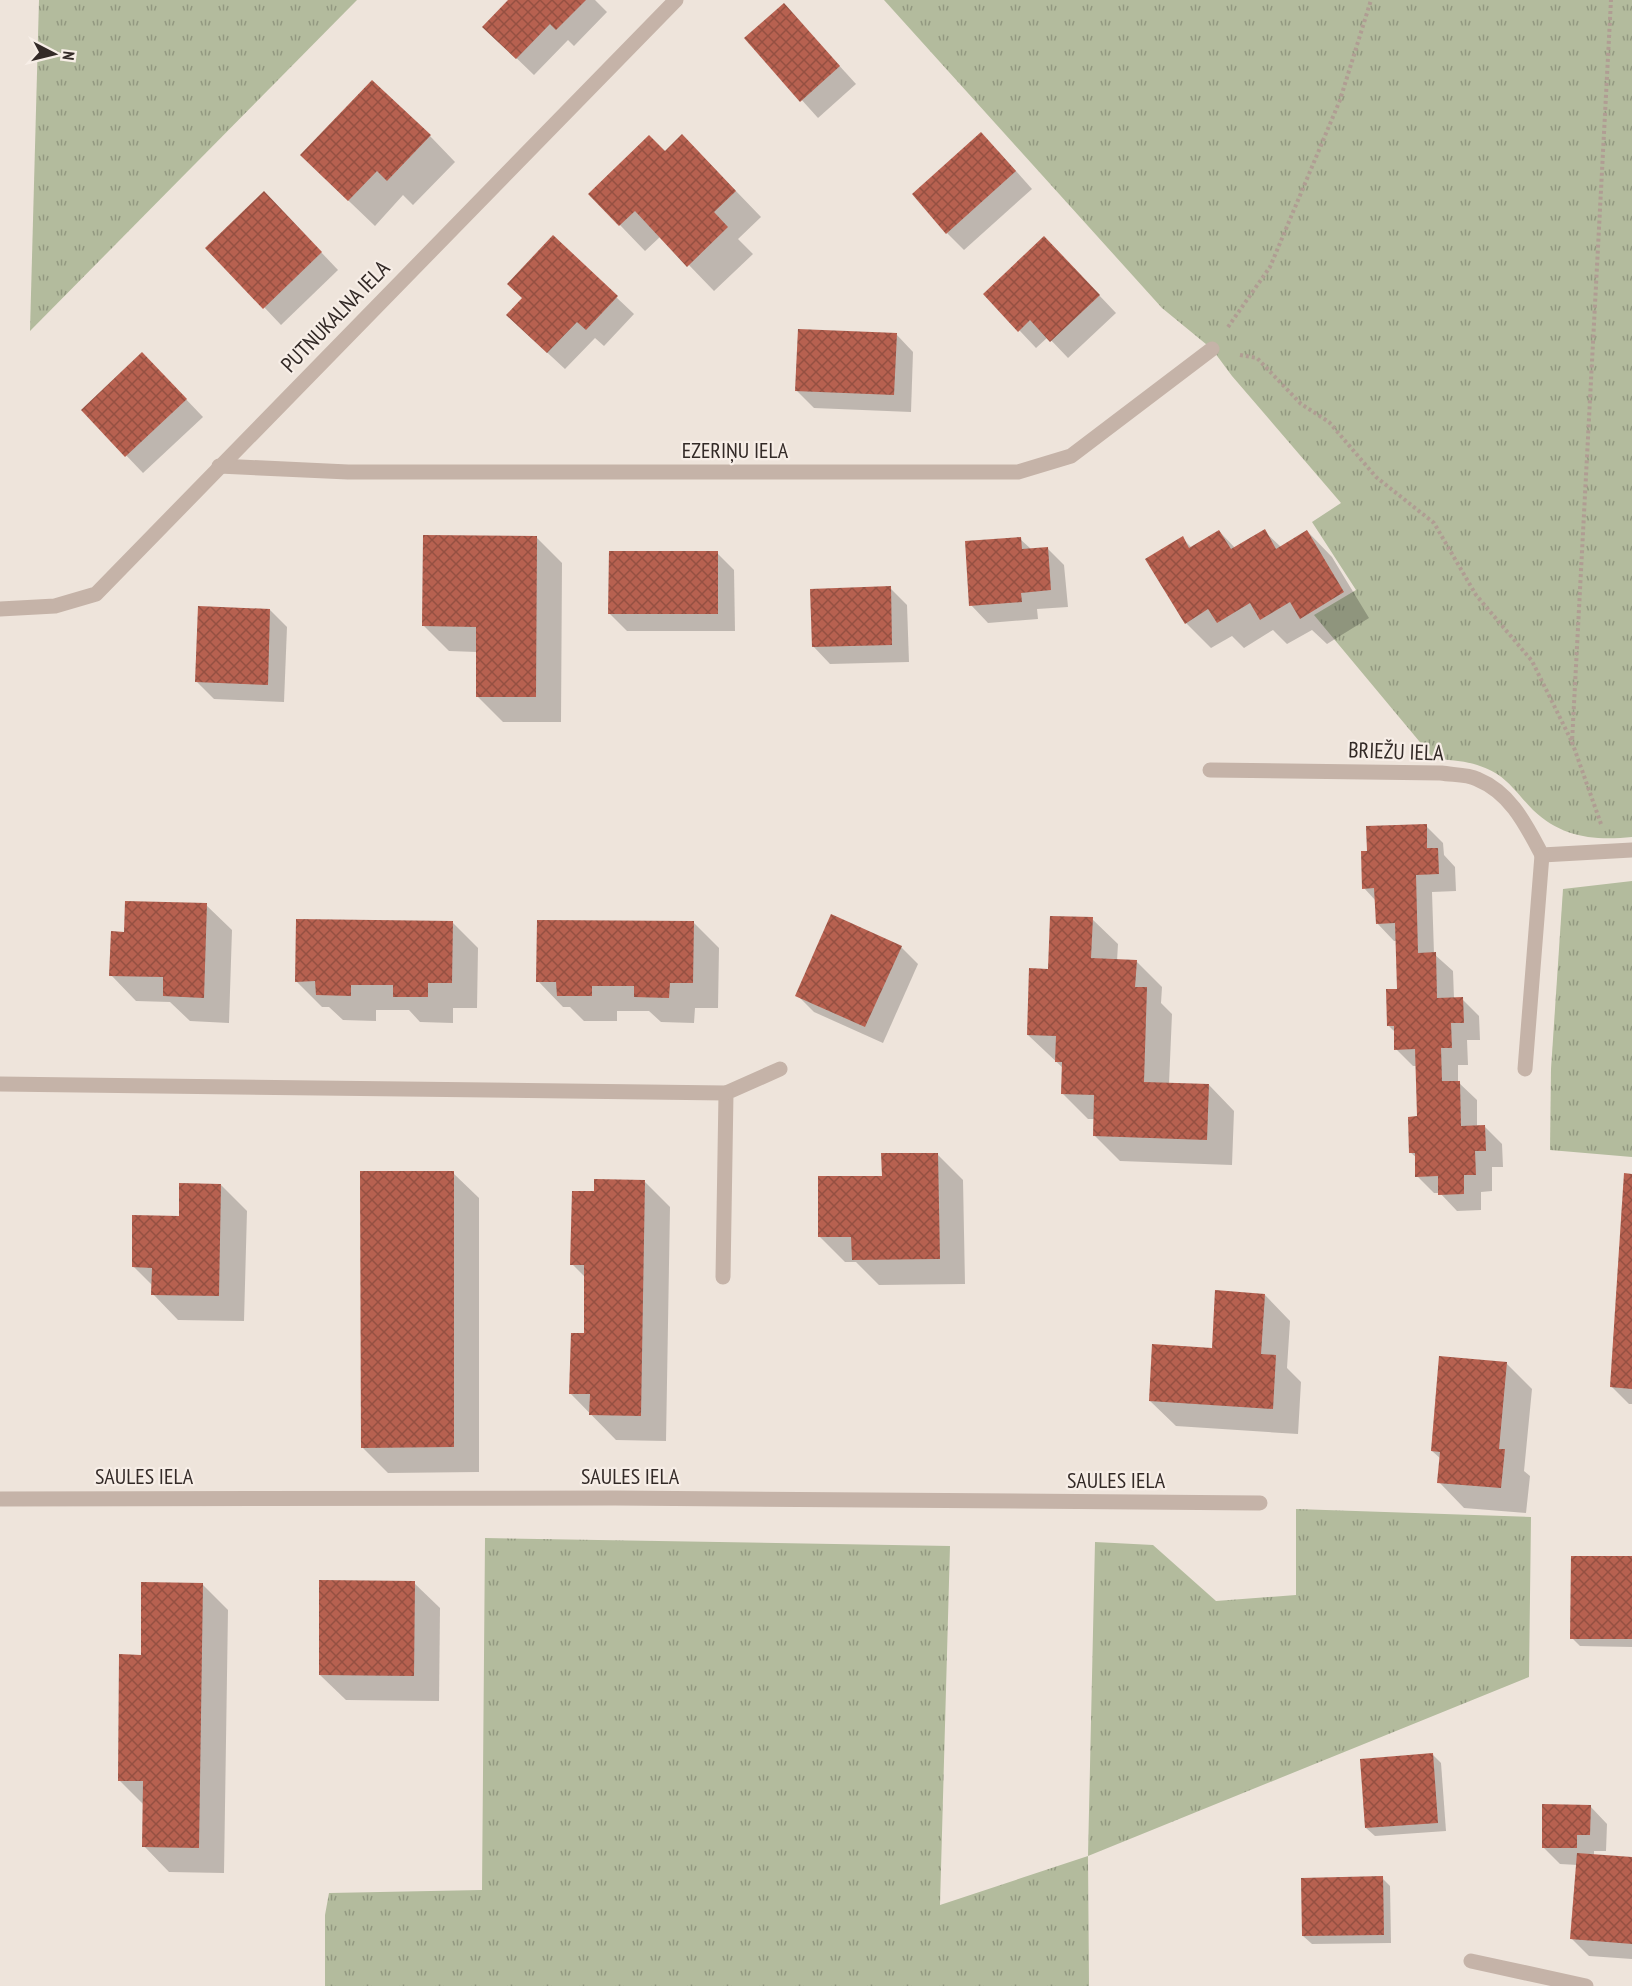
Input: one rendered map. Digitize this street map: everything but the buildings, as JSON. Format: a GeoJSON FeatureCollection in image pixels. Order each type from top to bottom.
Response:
{"type":"FeatureCollection","features":[{"type":"Feature","properties":{"kind":"street","name":"PUTNUKALNA IELA"},"geometry":{"type":"LineString","coordinates":[[0,609],[55,606],[96,594],[676,0]]}},
{"type":"Feature","properties":{"kind":"street","name":"EZERIŅU IELA"},"geometry":{"type":"LineString","coordinates":[[219,466],[348,472],[1018,472],[1071,456],[1212,349]]}},
{"type":"Feature","properties":{"kind":"street","name":"BRIEŽU IELA"},"geometry":{"type":"LineString","coordinates":[[1210,770],[1440,773],[1476,778],[1495,789],[1519,812],[1542,855]]}},
{"type":"Feature","properties":{"kind":"street"},"geometry":{"type":"LineString","coordinates":[[1526,1069],[1542,855],[1632,850]]}},
{"type":"Feature","properties":{"kind":"street"},"geometry":{"type":"LineString","coordinates":[[0,1084],[726,1093],[780,1069]]}},
{"type":"Feature","properties":{"kind":"street"},"geometry":{"type":"LineString","coordinates":[[723,1277],[726,1093]]}},
{"type":"Feature","properties":{"kind":"street","name":"SAULES IELA"},"geometry":{"type":"LineString","coordinates":[[0,1499],[615,1498],[1260,1503]]}},
{"type":"Feature","properties":{"kind":"street"},"geometry":{"type":"LineString","coordinates":[[1471,1961],[1586,1986]]}},
{"type":"Feature","properties":{"kind":"path"},"geometry":{"type":"LineString","coordinates":[[1371,0],[1340,100],[1270,267],[1212,349],[1257,358],[1301,404],[1329,422],[1376,477],[1434,523],[1476,596],[1532,661],[1572,741],[1611,851]]}},
{"type":"Feature","properties":{"kind":"path"},"geometry":{"type":"LineString","coordinates":[[1572,741],[1611,0]]}},
{"type":"Feature","properties":{"kind":"green space"},"geometry":{"type":"Polygon","coordinates":[[[39,0],[357,0],[30,331],[39,0]]]}},
{"type":"Feature","properties":{"kind":"green space"},"geometry":{"type":"Polygon","coordinates":[[[884,0],[1632,0],[1632,837],[1591,837],[1567,831],[1544,819],[1507,782],[1490,770],[1467,762],[1434,759],[1314,615],[1356,590],[1312,522],[1341,503],[1232,376],[1212,349],[1162,308],[884,0]]]}},
{"type":"Feature","properties":{"kind":"green space"},"geometry":{"type":"Polygon","coordinates":[[[1632,881],[1632,1157],[1550,1150],[1551,1069],[1563,889],[1632,881]]]}},
{"type":"Feature","properties":{"kind":"green space"},"geometry":{"type":"Polygon","coordinates":[[[1296,1509],[1531,1517],[1529,1677],[1088,1856],[1095,1542],[1153,1545],[1216,1601],[1296,1595],[1296,1509]]]}},
{"type":"Feature","properties":{"kind":"green space"},"geometry":{"type":"Polygon","coordinates":[[[485,1538],[950,1546],[940,1905],[1088,1856],[1089,1986],[325,1986],[325,1915],[329,1893],[482,1890],[485,1538]]]}}]}
